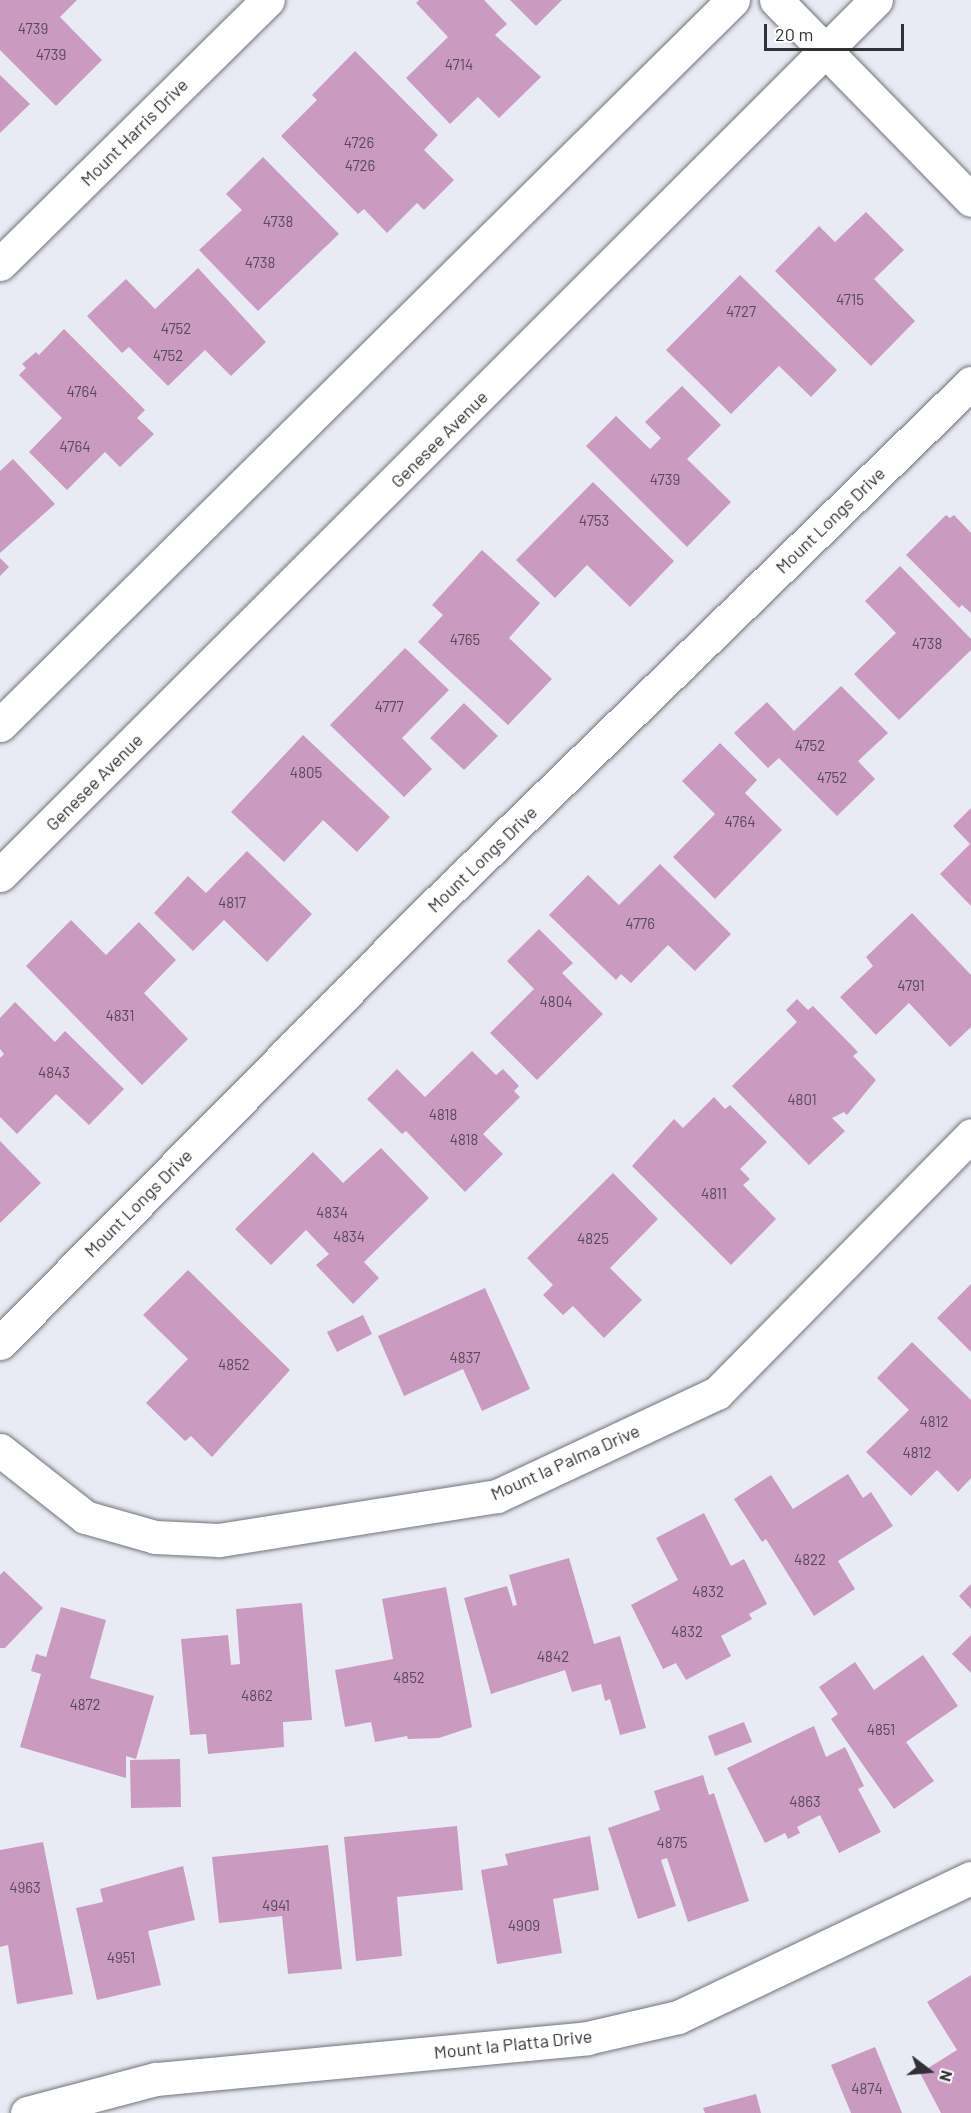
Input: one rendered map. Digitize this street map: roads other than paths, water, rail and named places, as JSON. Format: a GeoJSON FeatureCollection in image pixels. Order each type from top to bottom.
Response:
{"type":"FeatureCollection","features":[{"type":"Feature","properties":{"kind":"street","name":"Mount Harris Drive"},"geometry":{"type":"LineString","coordinates":[[0,264],[268,0]]}},
{"type":"Feature","properties":{"kind":"street"},"geometry":{"type":"LineString","coordinates":[[0,725],[733,0]]}},
{"type":"Feature","properties":{"kind":"street"},"geometry":{"type":"LineString","coordinates":[[776,0],[971,200]]}},
{"type":"Feature","properties":{"kind":"street","name":"Genesee Avenue"},"geometry":{"type":"LineString","coordinates":[[0,875],[876,0]]}},
{"type":"Feature","properties":{"kind":"street","name":"Mount Longs Drive"},"geometry":{"type":"LineString","coordinates":[[0,1343],[427,912],[971,383]]}},
{"type":"Feature","properties":{"kind":"street","name":"Mount la Palma Drive"},"geometry":{"type":"LineString","coordinates":[[0,1450],[85,1517],[155,1537],[219,1540],[498,1496],[717,1393],[971,1135]]}},
{"type":"Feature","properties":{"kind":"street","name":"Mount la Platta Drive"},"geometry":{"type":"LineString","coordinates":[[27,2113],[156,2079],[587,2038],[678,2017],[971,1878]]}}]}
